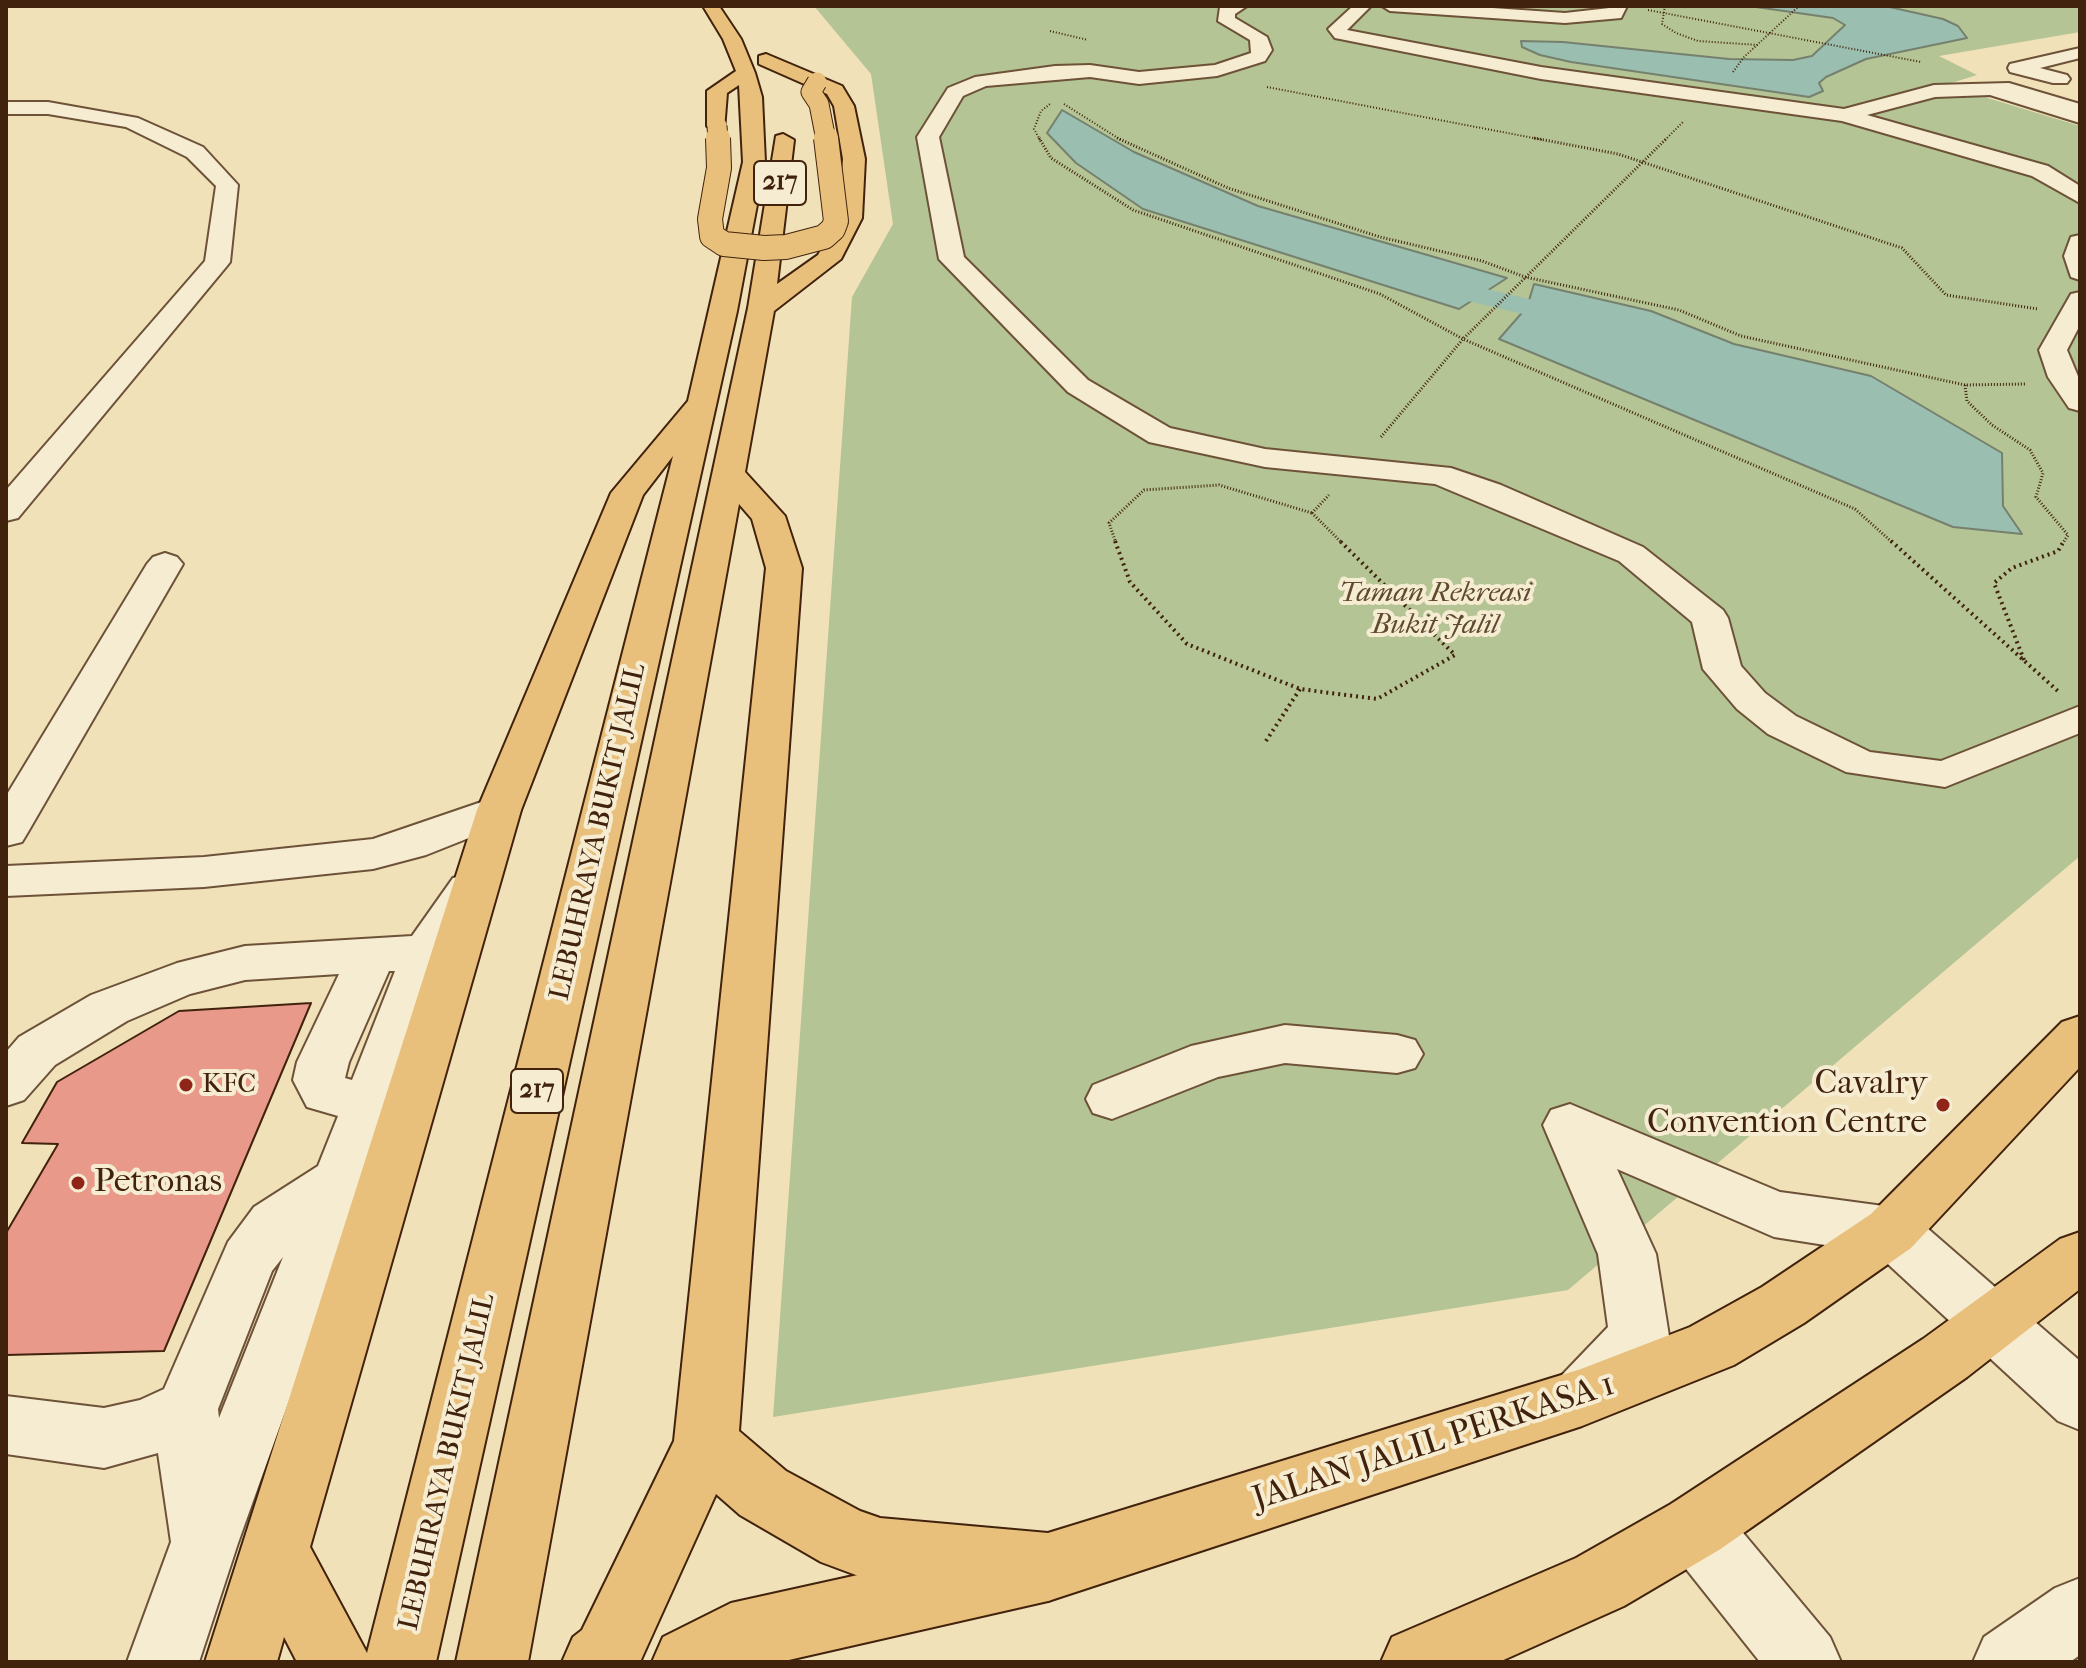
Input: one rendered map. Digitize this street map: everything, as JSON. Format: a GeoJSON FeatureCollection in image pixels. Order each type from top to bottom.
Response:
{"type":"FeatureCollection","features":[{"type":"Feature","properties":{"kind":"main road","name":"LEBUHRAYA BUKIT JALIL"},"geometry":{"type":"LineString","coordinates":[[711,6],[732,39],[775,87]]}},
{"type":"Feature","properties":{"kind":"main road","name":"LEBUHRAYA BUKIT JALIL"},"geometry":{"type":"LineString","coordinates":[[400,1662],[702,402],[754,162],[752,97],[756,37]]}},
{"type":"Feature","properties":{"kind":"main road"},"geometry":{"type":"LineString","coordinates":[[761,308],[828,259],[850,218],[854,159],[846,116],[835,90],[817,82],[756,66],[717,91],[719,168],[710,219],[712,236],[724,244],[786,247],[824,237],[836,221],[825,130],[819,104],[811,92],[817,82]]}},
{"type":"Feature","properties":{"kind":"main road","name":"LEBUHRAYA BUKIT JALIL"},"geometry":{"type":"LineString","coordinates":[[492,1662],[761,308],[783,162],[780,117]]}},
{"type":"Feature","properties":{"kind":"main road"},"geometry":{"type":"LineString","coordinates":[[241,1662],[499,810],[627,493],[702,402]]}},
{"type":"Feature","properties":{"kind":"main road"},"geometry":{"type":"LineString","coordinates":[[598,1662],[607,1655],[706,1444],[784,568],[768,516],[727,472]]}},
{"type":"Feature","properties":{"kind":"main road","name":"JALAN JALIL PERKASA 1"},"geometry":{"type":"LineString","coordinates":[[712,1654],[1048,1567],[1582,1397],[1712,1346],[1783,1305],[1891,1231],[2080,1035]]}},
{"type":"Feature","properties":{"kind":"main road"},"geometry":{"type":"LineString","coordinates":[[1417,1662],[1600,1582],[1695,1527],[1990,1324],[2080,1256]]}},
{"type":"Feature","properties":{"kind":"main road"},"geometry":{"type":"LineString","coordinates":[[706,1444],[763,1493],[856,1543],[880,1551],[1048,1567]]}},
{"type":"Feature","properties":{"kind":"main road"},"geometry":{"type":"LineString","coordinates":[[274,1549],[335,1662]]}},
{"type":"Feature","properties":{"kind":"street"},"geometry":{"type":"LineString","coordinates":[[1239,6],[1226,11],[1227,21],[1258,37],[1263,50],[1258,57],[1217,70],[1139,78],[1090,71],[1023,74],[982,81],[955,92],[928,137],[952,259],[1078,386],[1160,435],[1265,458],[1440,475],[1489,492],[1631,554],[1710,618],[1722,669],[1751,701],[1782,725],[1861,763],[1945,774],[2074,709]]}},
{"type":"Feature","properties":{"kind":"street"},"geometry":{"type":"LineString","coordinates":[[1363,6],[1337,29],[1341,34],[1541,73],[1844,115],[2040,171],[2080,196]]}},
{"type":"Feature","properties":{"kind":"street"},"geometry":{"type":"LineString","coordinates":[[1390,6],[1565,18],[1596,18],[1615,14],[1619,7]]}},
{"type":"Feature","properties":{"kind":"street"},"geometry":{"type":"LineString","coordinates":[[2080,53],[2017,68],[2080,85]]}},
{"type":"Feature","properties":{"kind":"street"},"geometry":{"type":"LineString","coordinates":[[1988,90],[1989,87],[2002,87],[2080,110]]}},
{"type":"Feature","properties":{"kind":"street"},"geometry":{"type":"LineString","coordinates":[[1844,115],[1934,91],[1988,90],[2080,117]]}},
{"type":"Feature","properties":{"kind":"street"},"geometry":{"type":"LineString","coordinates":[[6,108],[48,108],[131,122],[195,152],[227,185],[217,262],[6,511]]}},
{"type":"Feature","properties":{"kind":"street"},"geometry":{"type":"LineString","coordinates":[[2080,242],[2076,256],[2080,272]]}},
{"type":"Feature","properties":{"kind":"street"},"geometry":{"type":"LineString","coordinates":[[2076,307],[2053,350],[2062,377],[2080,402]]}},
{"type":"Feature","properties":{"kind":"street"},"geometry":{"type":"LineString","coordinates":[[6,832],[165,564]]}},
{"type":"Feature","properties":{"kind":"street"},"geometry":{"type":"LineString","coordinates":[[6,881],[204,872],[373,854],[410,845],[499,810]]}},
{"type":"Feature","properties":{"kind":"street"},"geometry":{"type":"LineString","coordinates":[[163,1662],[204,1543],[369,1105],[399,954],[478,875]]}},
{"type":"Feature","properties":{"kind":"street"},"geometry":{"type":"LineString","coordinates":[[6,1086],[37,1051],[109,1008],[177,980],[245,963],[399,954]]}},
{"type":"Feature","properties":{"kind":"street"},"geometry":{"type":"LineString","coordinates":[[1112,1099],[1209,1060],[1285,1044],[1397,1054]]}},
{"type":"Feature","properties":{"kind":"street"},"geometry":{"type":"LineString","coordinates":[[1582,1397],[1639,1336],[1627,1254],[1570,1125],[1774,1214],[1891,1231],[1990,1324],[2080,1401]]}},
{"type":"Feature","properties":{"kind":"street"},"geometry":{"type":"LineString","coordinates":[[204,1543],[192,1470],[187,1409],[248,1259],[274,1224],[341,1180]]}},
{"type":"Feature","properties":{"kind":"street"},"geometry":{"type":"LineString","coordinates":[[6,1425],[104,1438],[148,1428],[187,1409]]}},
{"type":"Feature","properties":{"kind":"street"},"geometry":{"type":"LineString","coordinates":[[1695,1527],[1805,1662]]}},
{"type":"Feature","properties":{"kind":"street"},"geometry":{"type":"LineString","coordinates":[[2009,1662],[2080,1613]]}},
{"type":"Feature","properties":{"kind":"path"},"geometry":{"type":"LineString","coordinates":[[1665,6],[1662,24],[1698,41],[1758,45]]}},
{"type":"Feature","properties":{"kind":"path"},"geometry":{"type":"LineString","coordinates":[[1744,57],[1799,6]]}},
{"type":"Feature","properties":{"kind":"path"},"geometry":{"type":"LineString","coordinates":[[1619,7],[1888,55]]}},
{"type":"Feature","properties":{"kind":"path"},"geometry":{"type":"LineString","coordinates":[[1050,31],[1096,41]]}},
{"type":"Feature","properties":{"kind":"path"},"geometry":{"type":"LineString","coordinates":[[1217,70],[1266,86],[1618,154],[1902,248],[1946,295],[2076,307]]}},
{"type":"Feature","properties":{"kind":"path"},"geometry":{"type":"LineString","coordinates":[[1312,513],[1463,339],[1708,98]]}},
{"type":"Feature","properties":{"kind":"path"},"geometry":{"type":"LineString","coordinates":[[2062,377],[2032,384],[1965,385],[1741,336],[1679,310],[1525,277],[1482,261],[1275,206],[1115,137],[1070,106],[1050,104],[1041,111],[1034,129],[1051,158],[1133,210],[1380,294],[1463,339],[1855,509],[2074,709]]}},
{"type":"Feature","properties":{"kind":"path"},"geometry":{"type":"LineString","coordinates":[[1965,385],[1967,401],[1992,425],[2030,450],[2043,473],[2036,497],[2068,535],[2058,551],[2012,568],[1994,583],[2024,661]]}},
{"type":"Feature","properties":{"kind":"path"},"geometry":{"type":"LineString","coordinates":[[1219,485],[1312,513],[1455,655],[1377,699],[1300,689],[1187,644],[1130,582],[1109,523],[1144,490],[1219,485]]}},
{"type":"Feature","properties":{"kind":"path"},"geometry":{"type":"LineString","coordinates":[[1266,741],[1300,689]]}},
{"type":"Feature","properties":{"kind":"green space","name":"Taman Rekreasi Bukit Jalil"},"geometry":{"type":"Polygon","coordinates":[[[814,6],[2080,6],[2080,32],[1939,56],[1977,75],[1945,85],[2080,126],[2080,856],[1568,1290],[773,1417],[852,297],[893,224],[871,74],[814,6]]]}},
{"type":"Feature","properties":{"kind":"shaded area"},"geometry":{"type":"Polygon","coordinates":[[[1749,6],[1885,6],[1943,19],[1958,26],[1967,38],[1866,59],[1826,77],[1819,83],[1823,91],[1809,97],[1571,62],[1522,47],[1521,41],[1563,42],[1729,59],[1793,60],[1812,56],[1845,25],[1833,18],[1749,6]]]}},
{"type":"Feature","properties":{"kind":"shaded area"},"geometry":{"type":"Polygon","coordinates":[[[1062,110],[1134,152],[1258,206],[1507,278],[1459,309],[1143,209],[1076,163],[1047,133],[1062,110]]]}},
{"type":"Feature","properties":{"kind":"shaded area"},"geometry":{"type":"Polygon","coordinates":[[[1534,284],[1651,311],[1734,344],[1871,376],[2002,453],[2003,506],[2022,534],[1953,527],[1499,339],[1527,307],[1534,284]]]}},
{"type":"Feature","properties":{"kind":"building"},"geometry":{"type":"Polygon","coordinates":[[[311,1003],[164,1351],[6,1355],[6,1233],[58,1144],[22,1143],[57,1082],[179,1011],[311,1003]]]}},
{"type":"Feature","properties":{"kind":"waterway"},"geometry":{"type":"LineString","coordinates":[[1478,295],[1527,307]]}},
{"type":"Feature","properties":{"kind":"place","name":"KFC"},"geometry":{"type":"Point","coordinates":[186,1085]}},
{"type":"Feature","properties":{"kind":"place","name":"Cavalry Convention Centre"},"geometry":{"type":"Point","coordinates":[1943,1105]}},
{"type":"Feature","properties":{"kind":"place","name":"Petronas"},"geometry":{"type":"Point","coordinates":[78,1183]}}]}
